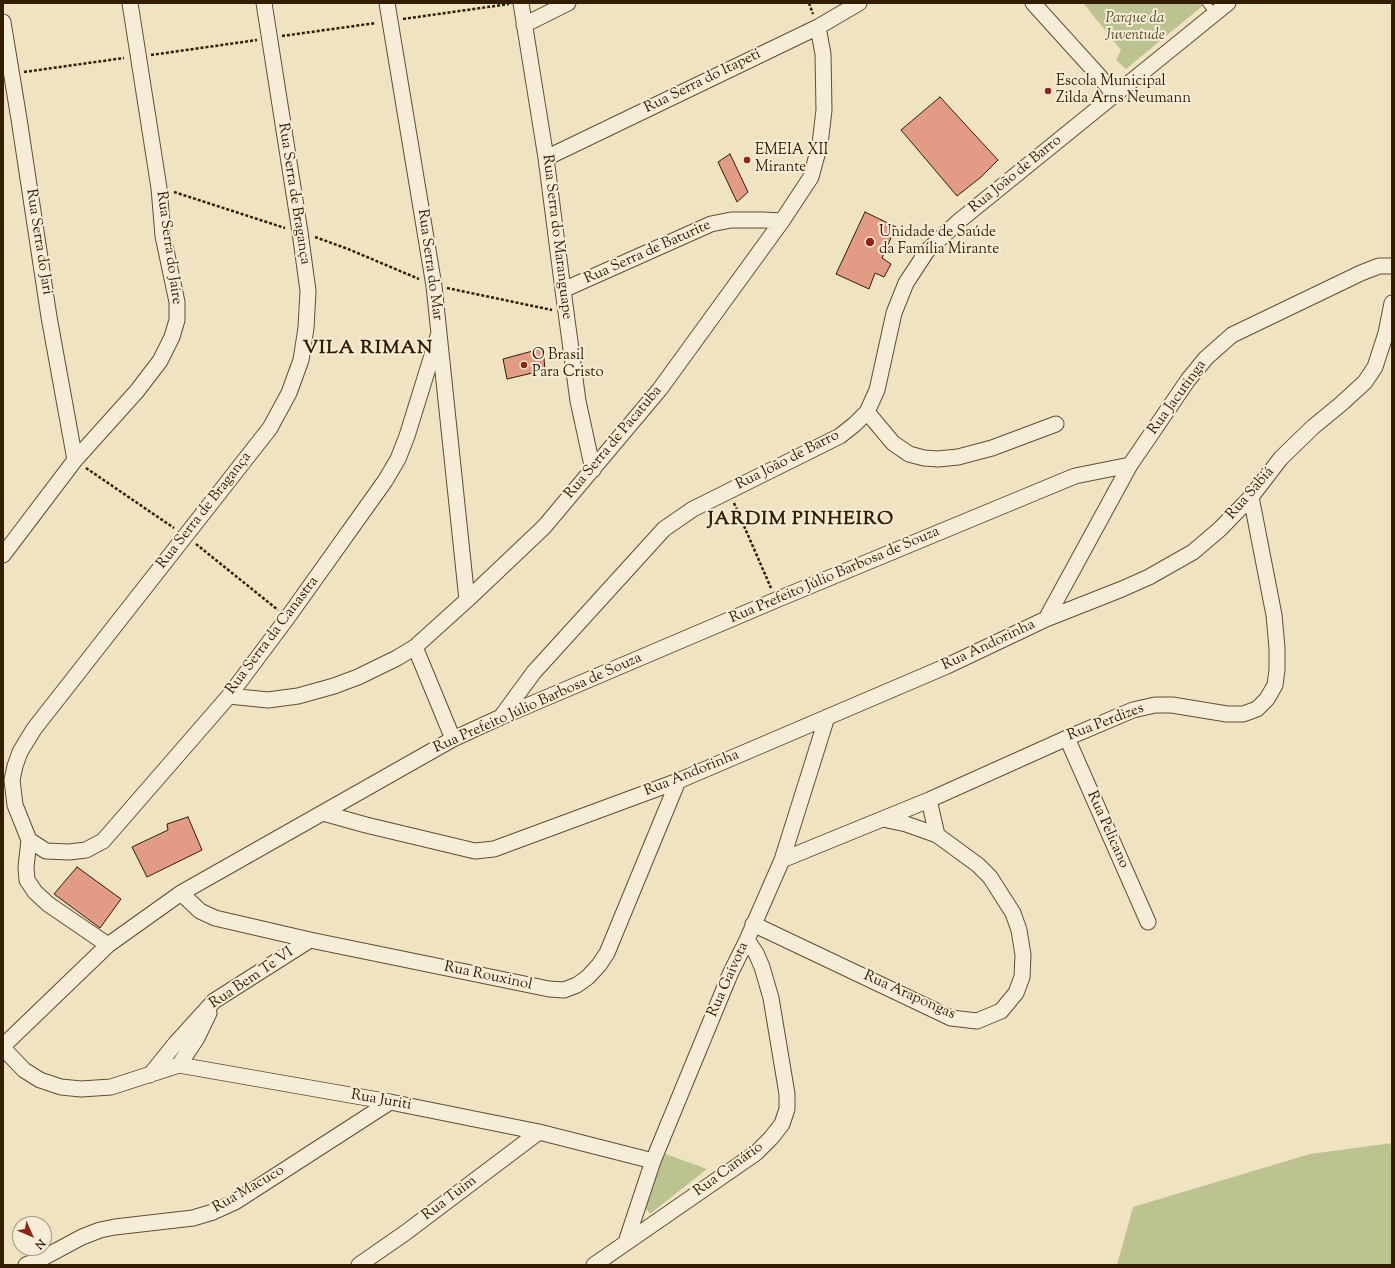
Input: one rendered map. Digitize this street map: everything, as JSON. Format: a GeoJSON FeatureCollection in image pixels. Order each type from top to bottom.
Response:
{"type":"FeatureCollection","features":[{"type":"Feature","properties":{"kind":"street","name":"Rua Serra do Jaire"},"geometry":{"type":"LineString","coordinates":[[3,555],[75,460],[137,391],[160,361],[172,337],[177,320],[176,302],[163,236],[159,188],[130,3]]}},
{"type":"Feature","properties":{"kind":"street","name":"Rua Serra de Bragança"},"geometry":{"type":"LineString","coordinates":[[108,945],[48,904],[35,892],[27,880],[26,867],[29,840],[15,805],[12,780],[20,752],[34,729],[270,428],[290,393],[301,360],[306,328],[308,291],[264,3]]}},
{"type":"Feature","properties":{"kind":"street","name":"Rua Serra do Mar"},"geometry":{"type":"LineString","coordinates":[[387,3],[434,286],[466,600]]}},
{"type":"Feature","properties":{"kind":"street","name":"Rua Serra do Maranguape"},"geometry":{"type":"LineString","coordinates":[[521,3],[546,158],[578,401],[593,470]]}},
{"type":"Feature","properties":{"kind":"street"},"geometry":{"type":"LineString","coordinates":[[524,25],[568,3]]}},
{"type":"Feature","properties":{"kind":"street","name":"Rua Serra do Itapeti"},"geometry":{"type":"LineString","coordinates":[[546,158],[818,27],[859,3]]}},
{"type":"Feature","properties":{"kind":"street"},"geometry":{"type":"LineString","coordinates":[[1033,3],[1100,77],[1114,95]]}},
{"type":"Feature","properties":{"kind":"street","name":"Rua João de Barro"},"geometry":{"type":"LineString","coordinates":[[501,717],[534,672],[664,529],[693,509],[840,436],[855,424],[867,412],[877,390],[894,313],[906,283],[927,251],[959,221],[1114,95],[1210,9],[1228,3]]}},
{"type":"Feature","properties":{"kind":"street","name":"Rua Serra do Jari"},"geometry":{"type":"LineString","coordinates":[[3,22],[49,317],[75,460]]}},
{"type":"Feature","properties":{"kind":"street","name":"Rua Serra de Pacatuba"},"geometry":{"type":"LineString","coordinates":[[229,696],[268,700],[298,696],[334,686],[358,677],[397,658],[415,647],[544,527],[660,389],[782,221],[811,177],[820,144],[824,110],[823,61],[818,27]]}},
{"type":"Feature","properties":{"kind":"street","name":"Rua Serra de Baturite"},"geometry":{"type":"LineString","coordinates":[[563,290],[711,224],[732,220],[782,221]]}},
{"type":"Feature","properties":{"kind":"street","name":"Rua Jacutinga"},"geometry":{"type":"LineString","coordinates":[[1046,619],[1130,465],[1188,380],[1206,358],[1232,335],[1361,273],[1379,266],[1392,266]]}},
{"type":"Feature","properties":{"kind":"street","name":"Rua Sabiá"},"geometry":{"type":"LineString","coordinates":[[1046,619],[1149,577],[1193,552],[1220,529],[1251,497],[1281,458],[1313,427],[1365,382],[1375,367],[1386,333],[1392,304]]}},
{"type":"Feature","properties":{"kind":"street","name":"Rua Serra da Canastra"},"geometry":{"type":"LineString","coordinates":[[29,840],[46,851],[69,852],[86,850],[104,841],[229,696],[288,617],[385,481],[398,459],[417,410],[438,336]]}},
{"type":"Feature","properties":{"kind":"street"},"geometry":{"type":"LineString","coordinates":[[867,412],[893,443],[909,454],[924,458],[938,459],[958,457],[992,448],[1056,424]]}},
{"type":"Feature","properties":{"kind":"street","name":"Rua Prefeito Júlio Barbosa de Souza"},"geometry":{"type":"LineString","coordinates":[[3,1047],[108,945],[181,893],[453,740],[501,717],[776,600],[1075,476],[1130,465]]}},
{"type":"Feature","properties":{"kind":"street","name":"Rua Perdizes"},"geometry":{"type":"LineString","coordinates":[[782,860],[929,800],[1133,710],[1155,705],[1172,705],[1227,714],[1243,714],[1257,708],[1267,699],[1275,685],[1278,648],[1274,615],[1251,497]]}},
{"type":"Feature","properties":{"kind":"street","name":"Rua Andorinha"},"geometry":{"type":"LineString","coordinates":[[323,813],[366,825],[476,851],[485,851],[506,846],[678,781],[947,666],[1046,619]]}},
{"type":"Feature","properties":{"kind":"street"},"geometry":{"type":"LineString","coordinates":[[415,647],[453,740]]}},
{"type":"Feature","properties":{"kind":"street","name":"Rua Gaivota"},"geometry":{"type":"LineString","coordinates":[[626,1242],[653,1161],[714,1014],[782,860],[827,717]]}},
{"type":"Feature","properties":{"kind":"street","name":"Rua Pelicano"},"geometry":{"type":"LineString","coordinates":[[1067,738],[1148,922]]}},
{"type":"Feature","properties":{"kind":"street","name":"Rua Rouxinol"},"geometry":{"type":"LineString","coordinates":[[181,893],[200,911],[215,918],[310,940],[549,989],[564,990],[577,985],[588,977],[599,966],[607,953],[678,781]]}},
{"type":"Feature","properties":{"kind":"street"},"geometry":{"type":"LineString","coordinates":[[929,800],[937,835]]}},
{"type":"Feature","properties":{"kind":"street","name":"Rua Arapongas"},"geometry":{"type":"LineString","coordinates":[[754,924],[951,1018],[977,1021],[1001,1011],[1016,994],[1022,977],[1023,955],[1019,930],[1013,913],[990,877],[978,865],[937,835],[906,824],[883,819]]}},
{"type":"Feature","properties":{"kind":"street","name":"Rua Bem Te VI"},"geometry":{"type":"LineString","coordinates":[[150,1075],[175,1044],[214,1001],[310,940]]}},
{"type":"Feature","properties":{"kind":"street","name":"Rua Canário"},"geometry":{"type":"LineString","coordinates":[[594,1265],[756,1153],[772,1138],[782,1124],[787,1109],[787,1094],[770,998],[762,967],[756,953],[747,940]]}},
{"type":"Feature","properties":{"kind":"street"},"geometry":{"type":"LineString","coordinates":[[3,1047],[24,1070],[40,1080],[61,1088],[111,1088],[179,1065],[198,1038],[214,1001]]}},
{"type":"Feature","properties":{"kind":"street","name":"Rua Juriti"},"geometry":{"type":"LineString","coordinates":[[179,1065],[390,1102],[539,1132],[653,1161]]}},
{"type":"Feature","properties":{"kind":"street","name":"Rua Macuco"},"geometry":{"type":"LineString","coordinates":[[26,1265],[41,1259],[82,1236],[100,1230],[194,1218],[213,1212],[235,1202],[390,1102]]}},
{"type":"Feature","properties":{"kind":"street","name":"Rua Tuim"},"geometry":{"type":"LineString","coordinates":[[359,1265],[405,1233],[539,1132]]}},
{"type":"Feature","properties":{"kind":"path"},"geometry":{"type":"LineString","coordinates":[[159,188],[300,232],[348,249],[434,286],[566,312]]}},
{"type":"Feature","properties":{"kind":"path"},"geometry":{"type":"LineString","coordinates":[[75,460],[186,536],[288,617]]}},
{"type":"Feature","properties":{"kind":"path"},"geometry":{"type":"LineString","coordinates":[[729,492],[776,600]]}},
{"type":"Feature","properties":{"kind":"green space","name":"Parque da Juventude"},"geometry":{"type":"Polygon","coordinates":[[[1083,3],[1206,3],[1126,69],[1116,60],[1121,50],[1083,3]]]}},
{"type":"Feature","properties":{"kind":"green space"},"geometry":{"type":"Polygon","coordinates":[[[1392,1143],[1392,1265],[1117,1265],[1133,1207],[1310,1154],[1392,1143]]]}},
{"type":"Feature","properties":{"kind":"green space"},"geometry":{"type":"Polygon","coordinates":[[[663,1153],[707,1169],[650,1214],[645,1207],[663,1153]]]}},
{"type":"Feature","properties":{"kind":"building"},"geometry":{"type":"Polygon","coordinates":[[[940,97],[998,160],[981,177],[957,196],[901,130],[940,97]]]}},
{"type":"Feature","properties":{"kind":"building"},"geometry":{"type":"Polygon","coordinates":[[[730,154],[748,192],[737,202],[718,162],[730,154]]]}},
{"type":"Feature","properties":{"kind":"building","name":"Unidade de Saúde da Família Mirante"},"geometry":{"type":"Polygon","coordinates":[[[865,212],[896,227],[882,258],[891,264],[884,277],[875,273],[869,289],[836,274],[865,212]]]}},
{"type":"Feature","properties":{"kind":"building","name":"O Brasil Para Cristo"},"geometry":{"type":"Polygon","coordinates":[[[540,349],[544,358],[545,370],[507,379],[503,359],[540,349]]]}},
{"type":"Feature","properties":{"kind":"building"},"geometry":{"type":"Polygon","coordinates":[[[188,817],[202,850],[147,877],[132,847],[168,830],[167,824],[188,817]]]}},
{"type":"Feature","properties":{"kind":"building"},"geometry":{"type":"Polygon","coordinates":[[[77,867],[121,899],[100,928],[54,894],[77,867]]]}},
{"type":"Feature","properties":{"kind":"place","name":"Escola Municipal Zilda Arns Neumann"},"geometry":{"type":"Point","coordinates":[1048,91]}},
{"type":"Feature","properties":{"kind":"place","name":"EMEIA XII Mirante"},"geometry":{"type":"Point","coordinates":[747,160]}},
{"type":"Feature","properties":{"kind":"place","name":"Unidade de Saúde da Família Mirante"},"geometry":{"type":"Point","coordinates":[870,242]}},
{"type":"Feature","properties":{"kind":"place","name":"O Brasil Para Cristo"},"geometry":{"type":"Point","coordinates":[524,365]}},
{"type":"Feature","properties":{"kind":"district","name":"VILA RIMAN"},"geometry":{"type":"Point","coordinates":[368,350]}},
{"type":"Feature","properties":{"kind":"district","name":"JARDIM PINHEIRO"},"geometry":{"type":"Point","coordinates":[801,521]}}]}
